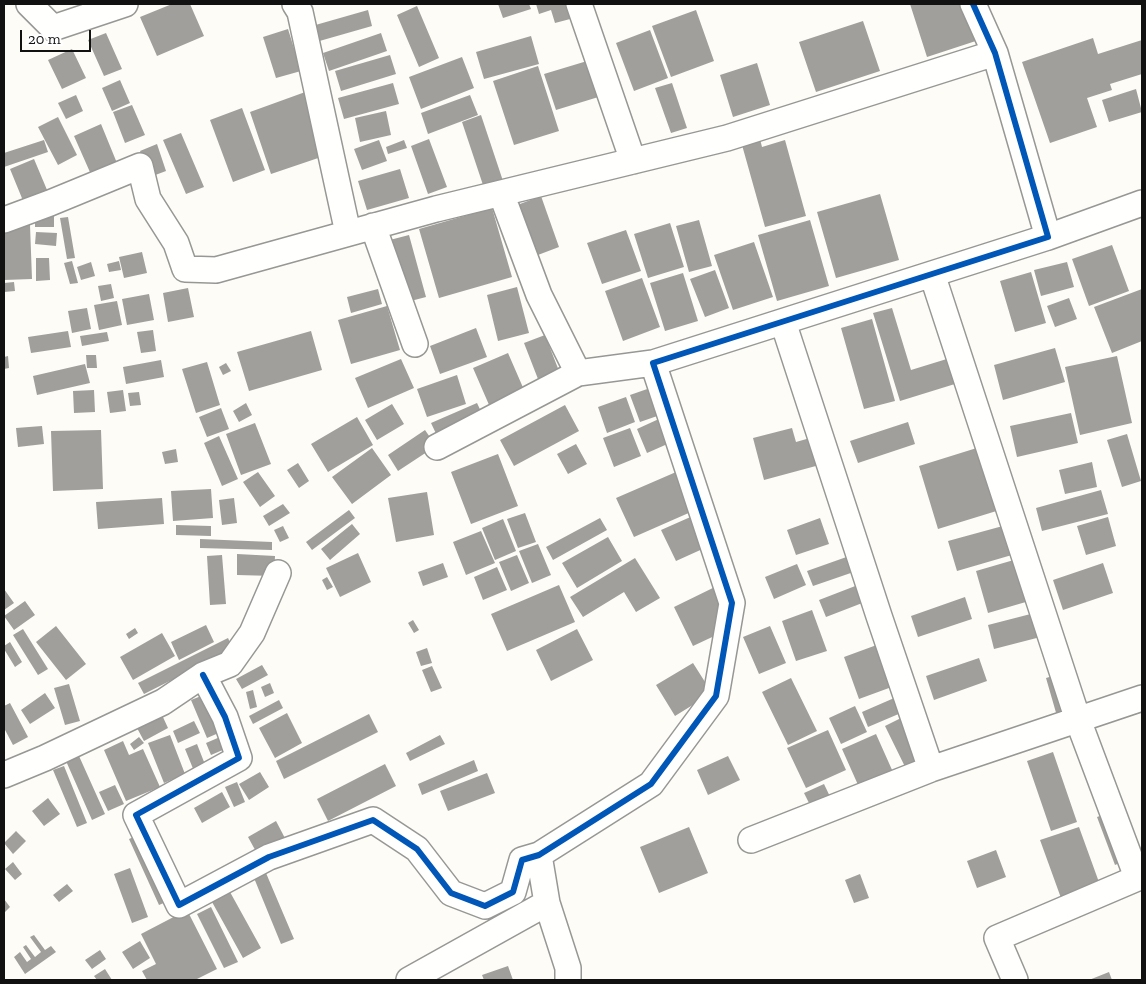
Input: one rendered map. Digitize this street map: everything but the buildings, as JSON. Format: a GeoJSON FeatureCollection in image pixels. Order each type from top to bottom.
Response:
{"type":"FeatureCollection","features":[{"type":"Feature","properties":{"kind":"street"},"geometry":{"type":"LineString","coordinates":[[29,4],[53,28],[126,4]]}},
{"type":"Feature","properties":{"kind":"street"},"geometry":{"type":"LineString","coordinates":[[295,4],[300,12],[348,233]]}},
{"type":"Feature","properties":{"kind":"street"},"geometry":{"type":"LineString","coordinates":[[579,4],[633,161]]}},
{"type":"Feature","properties":{"kind":"street"},"geometry":{"type":"LineString","coordinates":[[973,4],[994,53],[1048,237]]}},
{"type":"Feature","properties":{"kind":"street"},"geometry":{"type":"LineString","coordinates":[[4,220],[140,166],[148,199],[176,243],[185,269],[216,270],[373,226],[727,138],[994,53]]}},
{"type":"Feature","properties":{"kind":"street"},"geometry":{"type":"LineString","coordinates":[[501,193],[539,295],[578,373]]}},
{"type":"Feature","properties":{"kind":"street"},"geometry":{"type":"LineString","coordinates":[[437,447],[578,373],[654,363],[1048,237],[1142,202]]}},
{"type":"Feature","properties":{"kind":"street"},"geometry":{"type":"LineString","coordinates":[[373,226],[415,344]]}},
{"type":"Feature","properties":{"kind":"street"},"geometry":{"type":"LineString","coordinates":[[932,274],[1078,720],[1140,877],[997,938],[1015,980]]}},
{"type":"Feature","properties":{"kind":"street"},"geometry":{"type":"LineString","coordinates":[[782,322],[931,769]]}},
{"type":"Feature","properties":{"kind":"street"},"geometry":{"type":"LineString","coordinates":[[203,675],[225,717],[239,758],[136,815],[179,905],[269,857],[373,820],[418,849],[451,893],[485,906],[513,892],[522,860],[539,855],[652,784],[716,696],[732,603],[654,363]]}},
{"type":"Feature","properties":{"kind":"street"},"geometry":{"type":"LineString","coordinates":[[4,775],[45,758],[163,702],[203,675],[230,664],[252,633],[278,573]]}},
{"type":"Feature","properties":{"kind":"street"},"geometry":{"type":"LineString","coordinates":[[751,840],[931,769],[1142,698]]}},
{"type":"Feature","properties":{"kind":"street"},"geometry":{"type":"LineString","coordinates":[[539,855],[547,903],[568,968],[568,980]]}},
{"type":"Feature","properties":{"kind":"street"},"geometry":{"type":"LineString","coordinates":[[409,980],[547,903]]}},
{"type":"Feature","properties":{"kind":"cycle path"},"geometry":{"type":"LineString","coordinates":[[203,675],[225,717],[239,758],[136,815],[179,905],[269,857],[373,820],[417,849],[451,893],[485,906],[513,892],[522,860],[539,855],[651,784],[716,696],[732,603],[653,363],[1048,237],[995,53],[973,4]]}}]}
